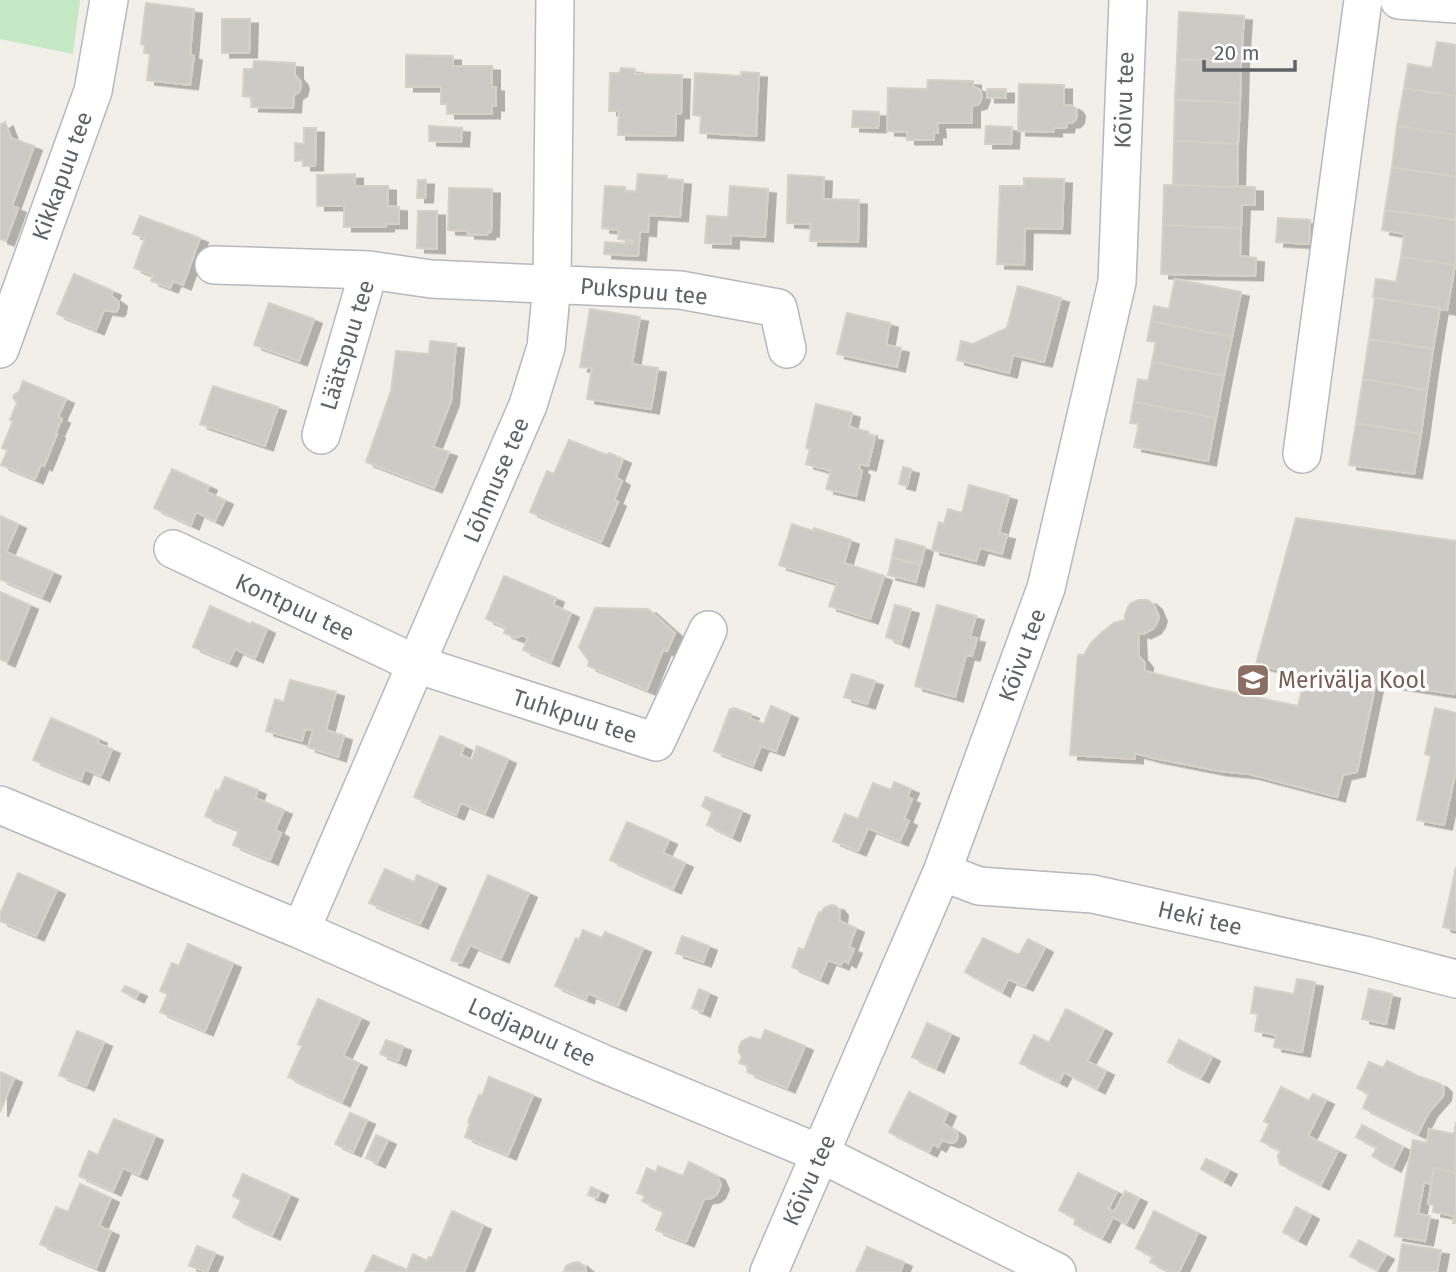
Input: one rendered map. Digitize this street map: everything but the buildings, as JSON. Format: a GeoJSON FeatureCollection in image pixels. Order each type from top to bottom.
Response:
{"type":"FeatureCollection","features":[{"type":"Feature","properties":{"kind":"street","name":"Kikkapuu tee"},"geometry":{"type":"LineString","coordinates":[[0,349],[93,91],[109,0]]}},
{"type":"Feature","properties":{"kind":"street","name":"Lõhmuse tee"},"geometry":{"type":"LineString","coordinates":[[300,930],[528,405],[547,347],[552,285],[555,0]]}},
{"type":"Feature","properties":{"kind":"street","name":"Kõivu tee"},"geometry":{"type":"LineString","coordinates":[[769,1272],[942,872],[1046,588],[1117,282],[1128,0]]}},
{"type":"Feature","properties":{"kind":"street"},"geometry":{"type":"LineString","coordinates":[[1302,454],[1363,0]]}},
{"type":"Feature","properties":{"kind":"street"},"geometry":{"type":"LineString","coordinates":[[1399,0],[1456,4]]}},
{"type":"Feature","properties":{"kind":"street"},"geometry":{"type":"LineString","coordinates":[[214,265],[369,270]]}},
{"type":"Feature","properties":{"kind":"street","name":"Läätspuu tee"},"geometry":{"type":"LineString","coordinates":[[321,435],[369,270],[432,279],[552,285]]}},
{"type":"Feature","properties":{"kind":"street","name":"Pukspuu tee"},"geometry":{"type":"LineString","coordinates":[[552,285],[680,290],[778,308],[787,349]]}},
{"type":"Feature","properties":{"kind":"street","name":"Kontpuu tee"},"geometry":{"type":"LineString","coordinates":[[173,549],[416,664]]}},
{"type":"Feature","properties":{"kind":"street","name":"Tuhkpuu tee"},"geometry":{"type":"LineString","coordinates":[[416,664],[656,742],[708,630]]}},
{"type":"Feature","properties":{"kind":"street","name":"Lodjapuu tee"},"geometry":{"type":"LineString","coordinates":[[0,805],[300,930],[604,1063],[821,1154],[1057,1272]]}},
{"type":"Feature","properties":{"kind":"street","name":"Heki tee"},"geometry":{"type":"LineString","coordinates":[[942,872],[979,886],[1093,894],[1364,955],[1456,979]]}},
{"type":"Feature","properties":{"kind":"green space"},"geometry":{"type":"Polygon","coordinates":[[[0,0],[80,0],[73,54],[0,39],[0,0]]]}},
{"type":"Feature","properties":{"kind":"place","name":"Merivälja Kool"},"geometry":{"type":"Point","coordinates":[1253,680]}}]}
